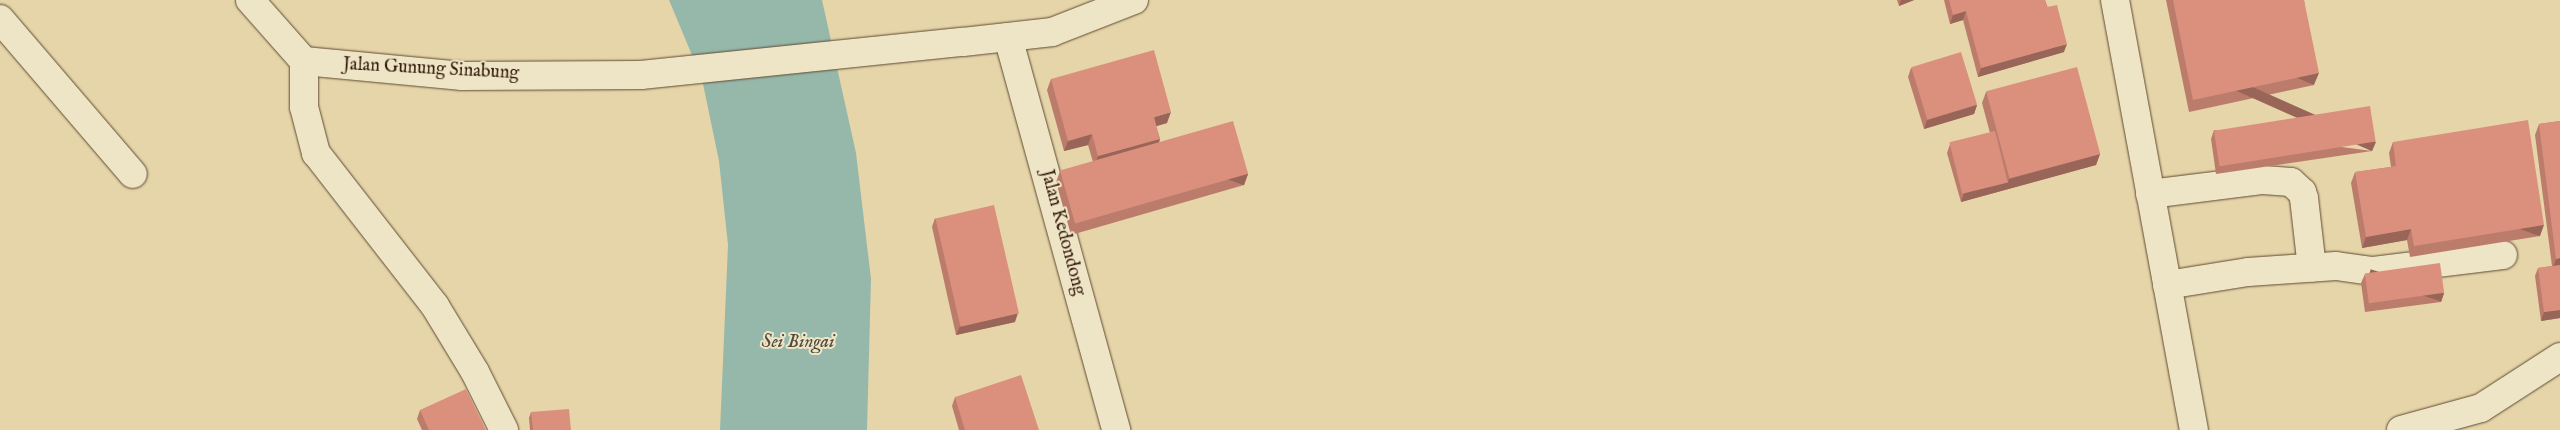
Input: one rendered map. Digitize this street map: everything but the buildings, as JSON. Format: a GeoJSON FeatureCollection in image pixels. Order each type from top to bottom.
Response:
{"type":"FeatureCollection","features":[{"type":"Feature","properties":{"kind":"street"},"geometry":{"type":"LineString","coordinates":[[250,0],[304,62],[304,107],[316,153],[435,306],[475,372],[504,430]]}},
{"type":"Feature","properties":{"kind":"street","name":"Jalan Gunung Sinabung"},"geometry":{"type":"LineString","coordinates":[[304,62],[462,76],[641,75],[1052,32],[1134,0]]}},
{"type":"Feature","properties":{"kind":"street"},"geometry":{"type":"LineString","coordinates":[[2115,0],[2194,430]]}},
{"type":"Feature","properties":{"kind":"street"},"geometry":{"type":"LineString","coordinates":[[0,19],[133,174]]}},
{"type":"Feature","properties":{"kind":"street","name":"Jalan Kedondong"},"geometry":{"type":"LineString","coordinates":[[1008,36],[1116,430]]}},
{"type":"Feature","properties":{"kind":"street"},"geometry":{"type":"LineString","coordinates":[[2150,194],[2263,180],[2291,182],[2302,192],[2304,198],[2312,268]]}},
{"type":"Feature","properties":{"kind":"street"},"geometry":{"type":"LineString","coordinates":[[2167,285],[2248,272],[2336,266],[2373,271],[2503,255]]}},
{"type":"Feature","properties":{"kind":"street"},"geometry":{"type":"LineString","coordinates":[[2401,430],[2481,408],[2560,357]]}},
{"type":"Feature","properties":{"kind":"water","name":"Sei Bingai"},"geometry":{"type":"Polygon","coordinates":[[[669,0],[822,0],[856,153],[871,279],[867,430],[720,430],[728,245],[719,161],[702,79],[669,0]]]}}]}
